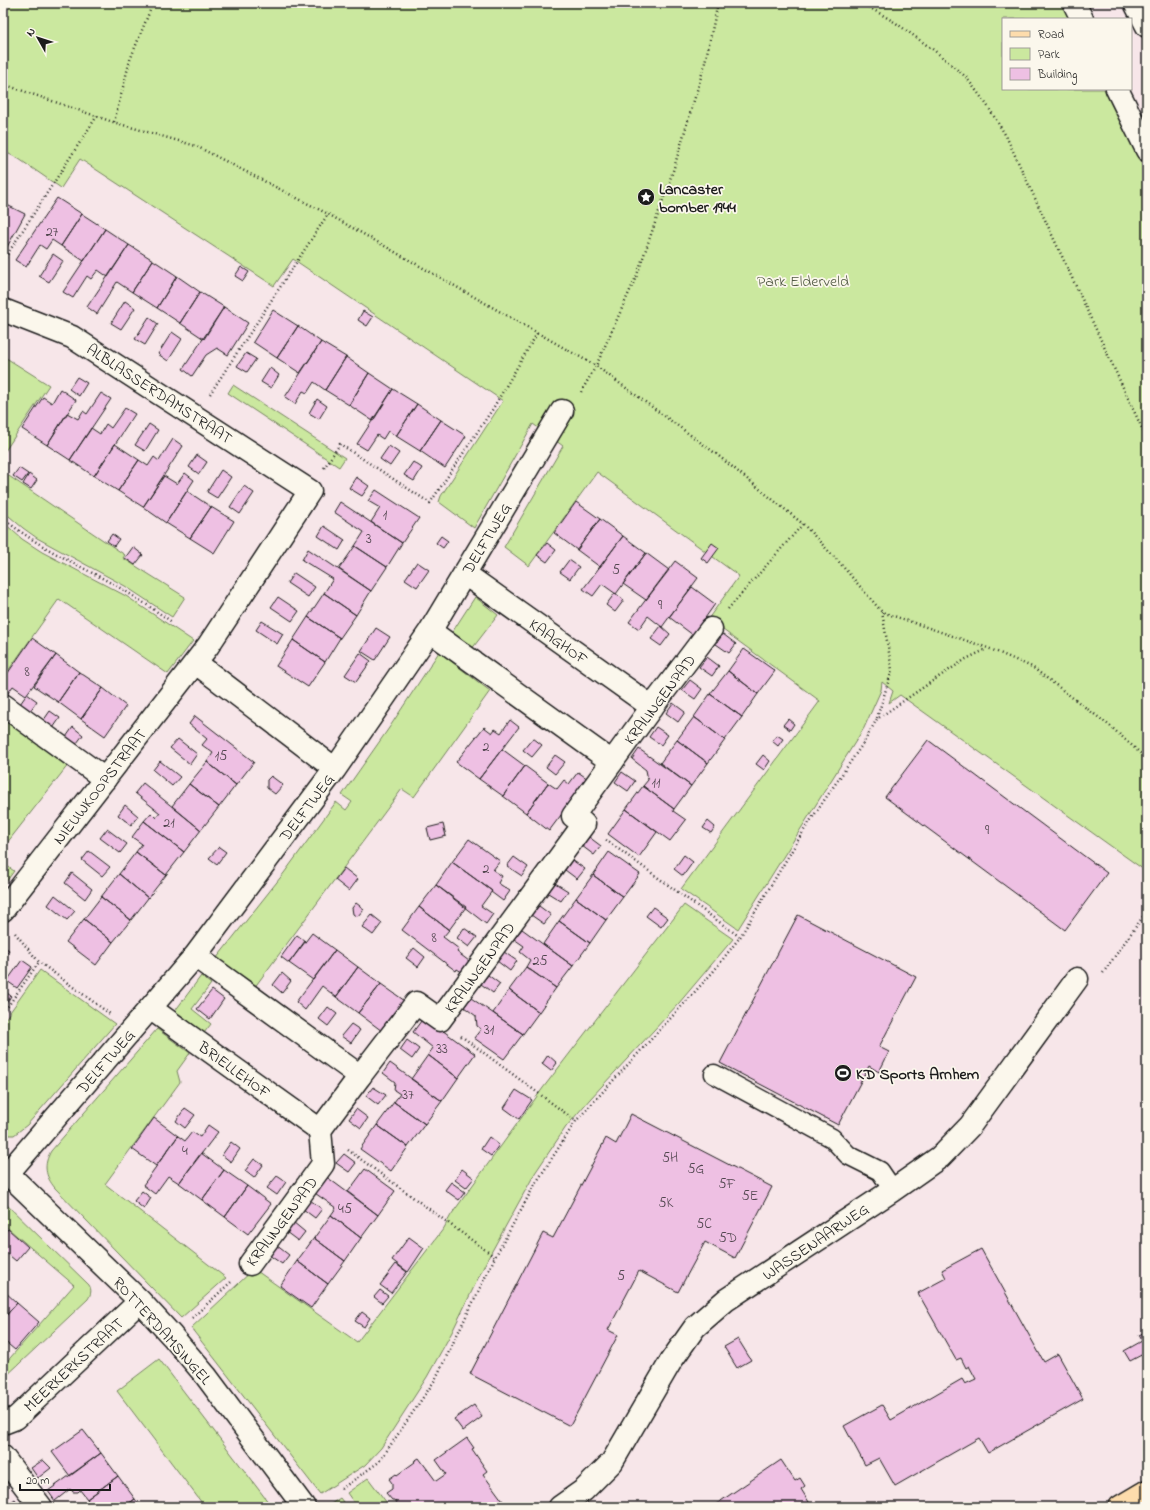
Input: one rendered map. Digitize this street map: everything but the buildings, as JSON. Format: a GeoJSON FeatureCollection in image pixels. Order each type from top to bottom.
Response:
{"type":"FeatureCollection","features":[{"type":"Feature","properties":{"kind":"main road"},"geometry":{"type":"LineString","coordinates":[[1120,1507],[1147,1491]]}},
{"type":"Feature","properties":{"kind":"street"},"geometry":{"type":"LineString","coordinates":[[1074,3],[1082,18]]}},
{"type":"Feature","properties":{"kind":"street"},"geometry":{"type":"LineString","coordinates":[[1135,3],[1147,26]]}},
{"type":"Feature","properties":{"kind":"street"},"geometry":{"type":"LineString","coordinates":[[1117,90],[1147,150]]}},
{"type":"Feature","properties":{"kind":"street","name":"ALBLASSERDAMSTRAAT"},"geometry":{"type":"LineString","coordinates":[[3,310],[72,337],[310,490]]}},
{"type":"Feature","properties":{"kind":"street","name":"DELFTWEG"},"geometry":{"type":"LineString","coordinates":[[5,1171],[195,956],[335,769],[430,631],[562,411]]}},
{"type":"Feature","properties":{"kind":"street","name":"NIEUWKOOPSTRAAT"},"geometry":{"type":"LineString","coordinates":[[3,910],[196,664],[310,490]]}},
{"type":"Feature","properties":{"kind":"street","name":"KAAGHOF"},"geometry":{"type":"LineString","coordinates":[[465,574],[652,707]]}},
{"type":"Feature","properties":{"kind":"street","name":"KRALINGENPAD"},"geometry":{"type":"LineString","coordinates":[[250,1264],[323,1164],[320,1130],[416,1003],[440,1020],[584,824],[573,816],[711,629]]}},
{"type":"Feature","properties":{"kind":"street"},"geometry":{"type":"LineString","coordinates":[[430,631],[612,762]]}},
{"type":"Feature","properties":{"kind":"street"},"geometry":{"type":"LineString","coordinates":[[196,664],[335,769]]}},
{"type":"Feature","properties":{"kind":"street"},"geometry":{"type":"LineString","coordinates":[[3,705],[105,779]]}},
{"type":"Feature","properties":{"kind":"street"},"geometry":{"type":"LineString","coordinates":[[195,956],[360,1076]]}},
{"type":"Feature","properties":{"kind":"street","name":"WASSENAARWEG"},"geometry":{"type":"LineString","coordinates":[[560,1507],[584,1490],[612,1462],[671,1361],[695,1327],[726,1300],[893,1190],[940,1157],[970,1126],[1077,979]]}},
{"type":"Feature","properties":{"kind":"street","name":"BRIELLEHOF"},"geometry":{"type":"LineString","coordinates":[[150,1008],[320,1130]]}},
{"type":"Feature","properties":{"kind":"street","name":"ROTTERDAMSINGEL"},"geometry":{"type":"LineString","coordinates":[[5,1171],[140,1301],[172,1336],[206,1376],[304,1507]]}},
{"type":"Feature","properties":{"kind":"street","name":"MEERKERKSTRAAT"},"geometry":{"type":"LineString","coordinates":[[3,1423],[16,1418],[140,1301]]}},
{"type":"Feature","properties":{"kind":"street"},"geometry":{"type":"LineString","coordinates":[[3,1456],[41,1507]]}},
{"type":"Feature","properties":{"kind":"lane"},"geometry":{"type":"LineString","coordinates":[[714,1074],[832,1138],[848,1155],[880,1171],[893,1190]]}},
{"type":"Feature","properties":{"kind":"path"},"geometry":{"type":"LineString","coordinates":[[114,122],[130,60],[152,3]]}},
{"type":"Feature","properties":{"kind":"path"},"geometry":{"type":"LineString","coordinates":[[562,411],[583,390],[596,366],[637,275],[673,171],[704,67],[718,3]]}},
{"type":"Feature","properties":{"kind":"path"},"geometry":{"type":"LineString","coordinates":[[862,3],[896,23],[935,50],[966,77],[987,105],[1006,136],[1147,439]]}},
{"type":"Feature","properties":{"kind":"path"},"geometry":{"type":"LineString","coordinates":[[3,84],[114,122],[196,146],[328,214],[596,366],[715,453],[803,524],[838,561],[882,612],[988,648],[1032,667],[1110,726],[1147,759]]}},
{"type":"Feature","properties":{"kind":"path"},"geometry":{"type":"LineString","coordinates":[[3,261],[97,116]]}},
{"type":"Feature","properties":{"kind":"path"},"geometry":{"type":"LineString","coordinates":[[196,416],[328,214]]}},
{"type":"Feature","properties":{"kind":"path"},"geometry":{"type":"LineString","coordinates":[[310,490],[340,444],[430,503],[492,410],[538,332]]}},
{"type":"Feature","properties":{"kind":"path"},"geometry":{"type":"LineString","coordinates":[[3,518],[18,531],[40,546],[114,585],[172,622]]}},
{"type":"Feature","properties":{"kind":"path"},"geometry":{"type":"LineString","coordinates":[[711,629],[803,524]]}},
{"type":"Feature","properties":{"kind":"path"},"geometry":{"type":"LineString","coordinates":[[341,1489],[379,1462],[435,1380],[495,1257],[534,1186],[576,1121],[713,972],[740,937],[806,827],[864,742],[877,719],[892,670],[882,612]]}},
{"type":"Feature","properties":{"kind":"path"},"geometry":{"type":"LineString","coordinates":[[877,719],[937,678],[988,648]]}},
{"type":"Feature","properties":{"kind":"path"},"geometry":{"type":"LineString","coordinates":[[584,824],[740,937]]}},
{"type":"Feature","properties":{"kind":"path"},"geometry":{"type":"LineString","coordinates":[[1077,979],[1091,989],[1147,911]]}},
{"type":"Feature","properties":{"kind":"path"},"geometry":{"type":"LineString","coordinates":[[12,930],[39,962],[131,1030]]}},
{"type":"Feature","properties":{"kind":"path"},"geometry":{"type":"LineString","coordinates":[[3,1013],[39,962]]}},
{"type":"Feature","properties":{"kind":"path"},"geometry":{"type":"LineString","coordinates":[[440,1020],[576,1121]]}},
{"type":"Feature","properties":{"kind":"path"},"geometry":{"type":"LineString","coordinates":[[320,1130],[495,1257]]}},
{"type":"Feature","properties":{"kind":"path","name":"KRALINGENPAD"},"geometry":{"type":"LineString","coordinates":[[172,1336],[250,1264]]}},
{"type":"Feature","properties":{"kind":"green space","name":"Park Elderveld"},"geometry":{"type":"Polygon","coordinates":[[[3,3],[1061,3],[1068,18],[1002,18],[1002,90],[1104,90],[1147,175],[1147,872],[900,695],[889,703],[893,691],[882,682],[881,690],[864,728],[738,929],[681,889],[820,701],[708,619],[739,576],[597,472],[529,566],[504,547],[563,446],[533,424],[474,528],[439,502],[441,496],[503,401],[293,259],[274,286],[80,159],[61,188],[19,159],[3,151],[3,3]]]}},
{"type":"Feature","properties":{"kind":"green space"},"geometry":{"type":"Polygon","coordinates":[[[3,356],[49,385],[3,454],[3,356]]]}},
{"type":"Feature","properties":{"kind":"green space"},"geometry":{"type":"Polygon","coordinates":[[[233,385],[345,458],[339,467],[228,393],[233,385]]]}},
{"type":"Feature","properties":{"kind":"green space"},"geometry":{"type":"Polygon","coordinates":[[[3,472],[125,555],[123,558],[185,597],[172,617],[125,586],[37,538],[3,511],[3,472]]]}},
{"type":"Feature","properties":{"kind":"green space"},"geometry":{"type":"Polygon","coordinates":[[[3,522],[22,539],[42,552],[126,596],[193,641],[168,674],[59,599],[3,678],[3,522]]]}},
{"type":"Feature","properties":{"kind":"green space"},"geometry":{"type":"Polygon","coordinates":[[[475,597],[498,615],[471,650],[451,634],[475,597]]]}},
{"type":"Feature","properties":{"kind":"green space"},"geometry":{"type":"Polygon","coordinates":[[[439,652],[490,691],[414,797],[402,789],[254,988],[216,959],[284,873],[336,802],[346,810],[352,802],[342,795],[389,728],[439,652]]]}},
{"type":"Feature","properties":{"kind":"green space"},"geometry":{"type":"Polygon","coordinates":[[[3,710],[72,760],[3,848],[3,710]]]}},
{"type":"Feature","properties":{"kind":"green space"},"geometry":{"type":"Polygon","coordinates":[[[3,863],[14,871],[3,886],[3,863]]]}},
{"type":"Feature","properties":{"kind":"green space"},"geometry":{"type":"Polygon","coordinates":[[[684,905],[733,939],[679,1003],[566,1127],[535,1173],[487,1260],[452,1332],[427,1377],[381,1448],[365,1465],[320,1494],[191,1328],[254,1269],[357,1342],[444,1228],[451,1215],[543,1088],[684,905]]]}},
{"type":"Feature","properties":{"kind":"green space"},"geometry":{"type":"Polygon","coordinates":[[[40,970],[115,1024],[27,1125],[14,1135],[3,1135],[3,1022],[40,970]]]}},
{"type":"Feature","properties":{"kind":"green space"},"geometry":{"type":"Polygon","coordinates":[[[201,976],[211,984],[192,1009],[211,1024],[204,1033],[175,1011],[201,976]]]}},
{"type":"Feature","properties":{"kind":"green space"},"geometry":{"type":"Polygon","coordinates":[[[157,1029],[190,1053],[177,1071],[180,1082],[105,1184],[226,1278],[181,1318],[55,1188],[47,1175],[46,1170],[48,1156],[51,1151],[157,1029]]]}},
{"type":"Feature","properties":{"kind":"green space"},"geometry":{"type":"Polygon","coordinates":[[[3,1201],[89,1285],[91,1290],[88,1299],[3,1379],[3,1366],[74,1285],[3,1224],[3,1201]]]}},
{"type":"Feature","properties":{"kind":"green space"},"geometry":{"type":"Polygon","coordinates":[[[159,1359],[272,1507],[205,1507],[117,1391],[159,1359]]]}},
{"type":"Feature","properties":{"kind":"green space"},"geometry":{"type":"Polygon","coordinates":[[[368,1478],[390,1507],[357,1507],[347,1493],[368,1478]]]}},
{"type":"Feature","properties":{"kind":"green space"},"geometry":{"type":"Polygon","coordinates":[[[340,1498],[347,1507],[328,1506],[340,1498]]]}},
{"type":"Feature","properties":{"kind":"place","name":"Lancaster bomber 1944"},"geometry":{"type":"Point","coordinates":[646,197]}},
{"type":"Feature","properties":{"kind":"place","name":"KD Sports Arnhem"},"geometry":{"type":"Point","coordinates":[843,1073]}}]}
